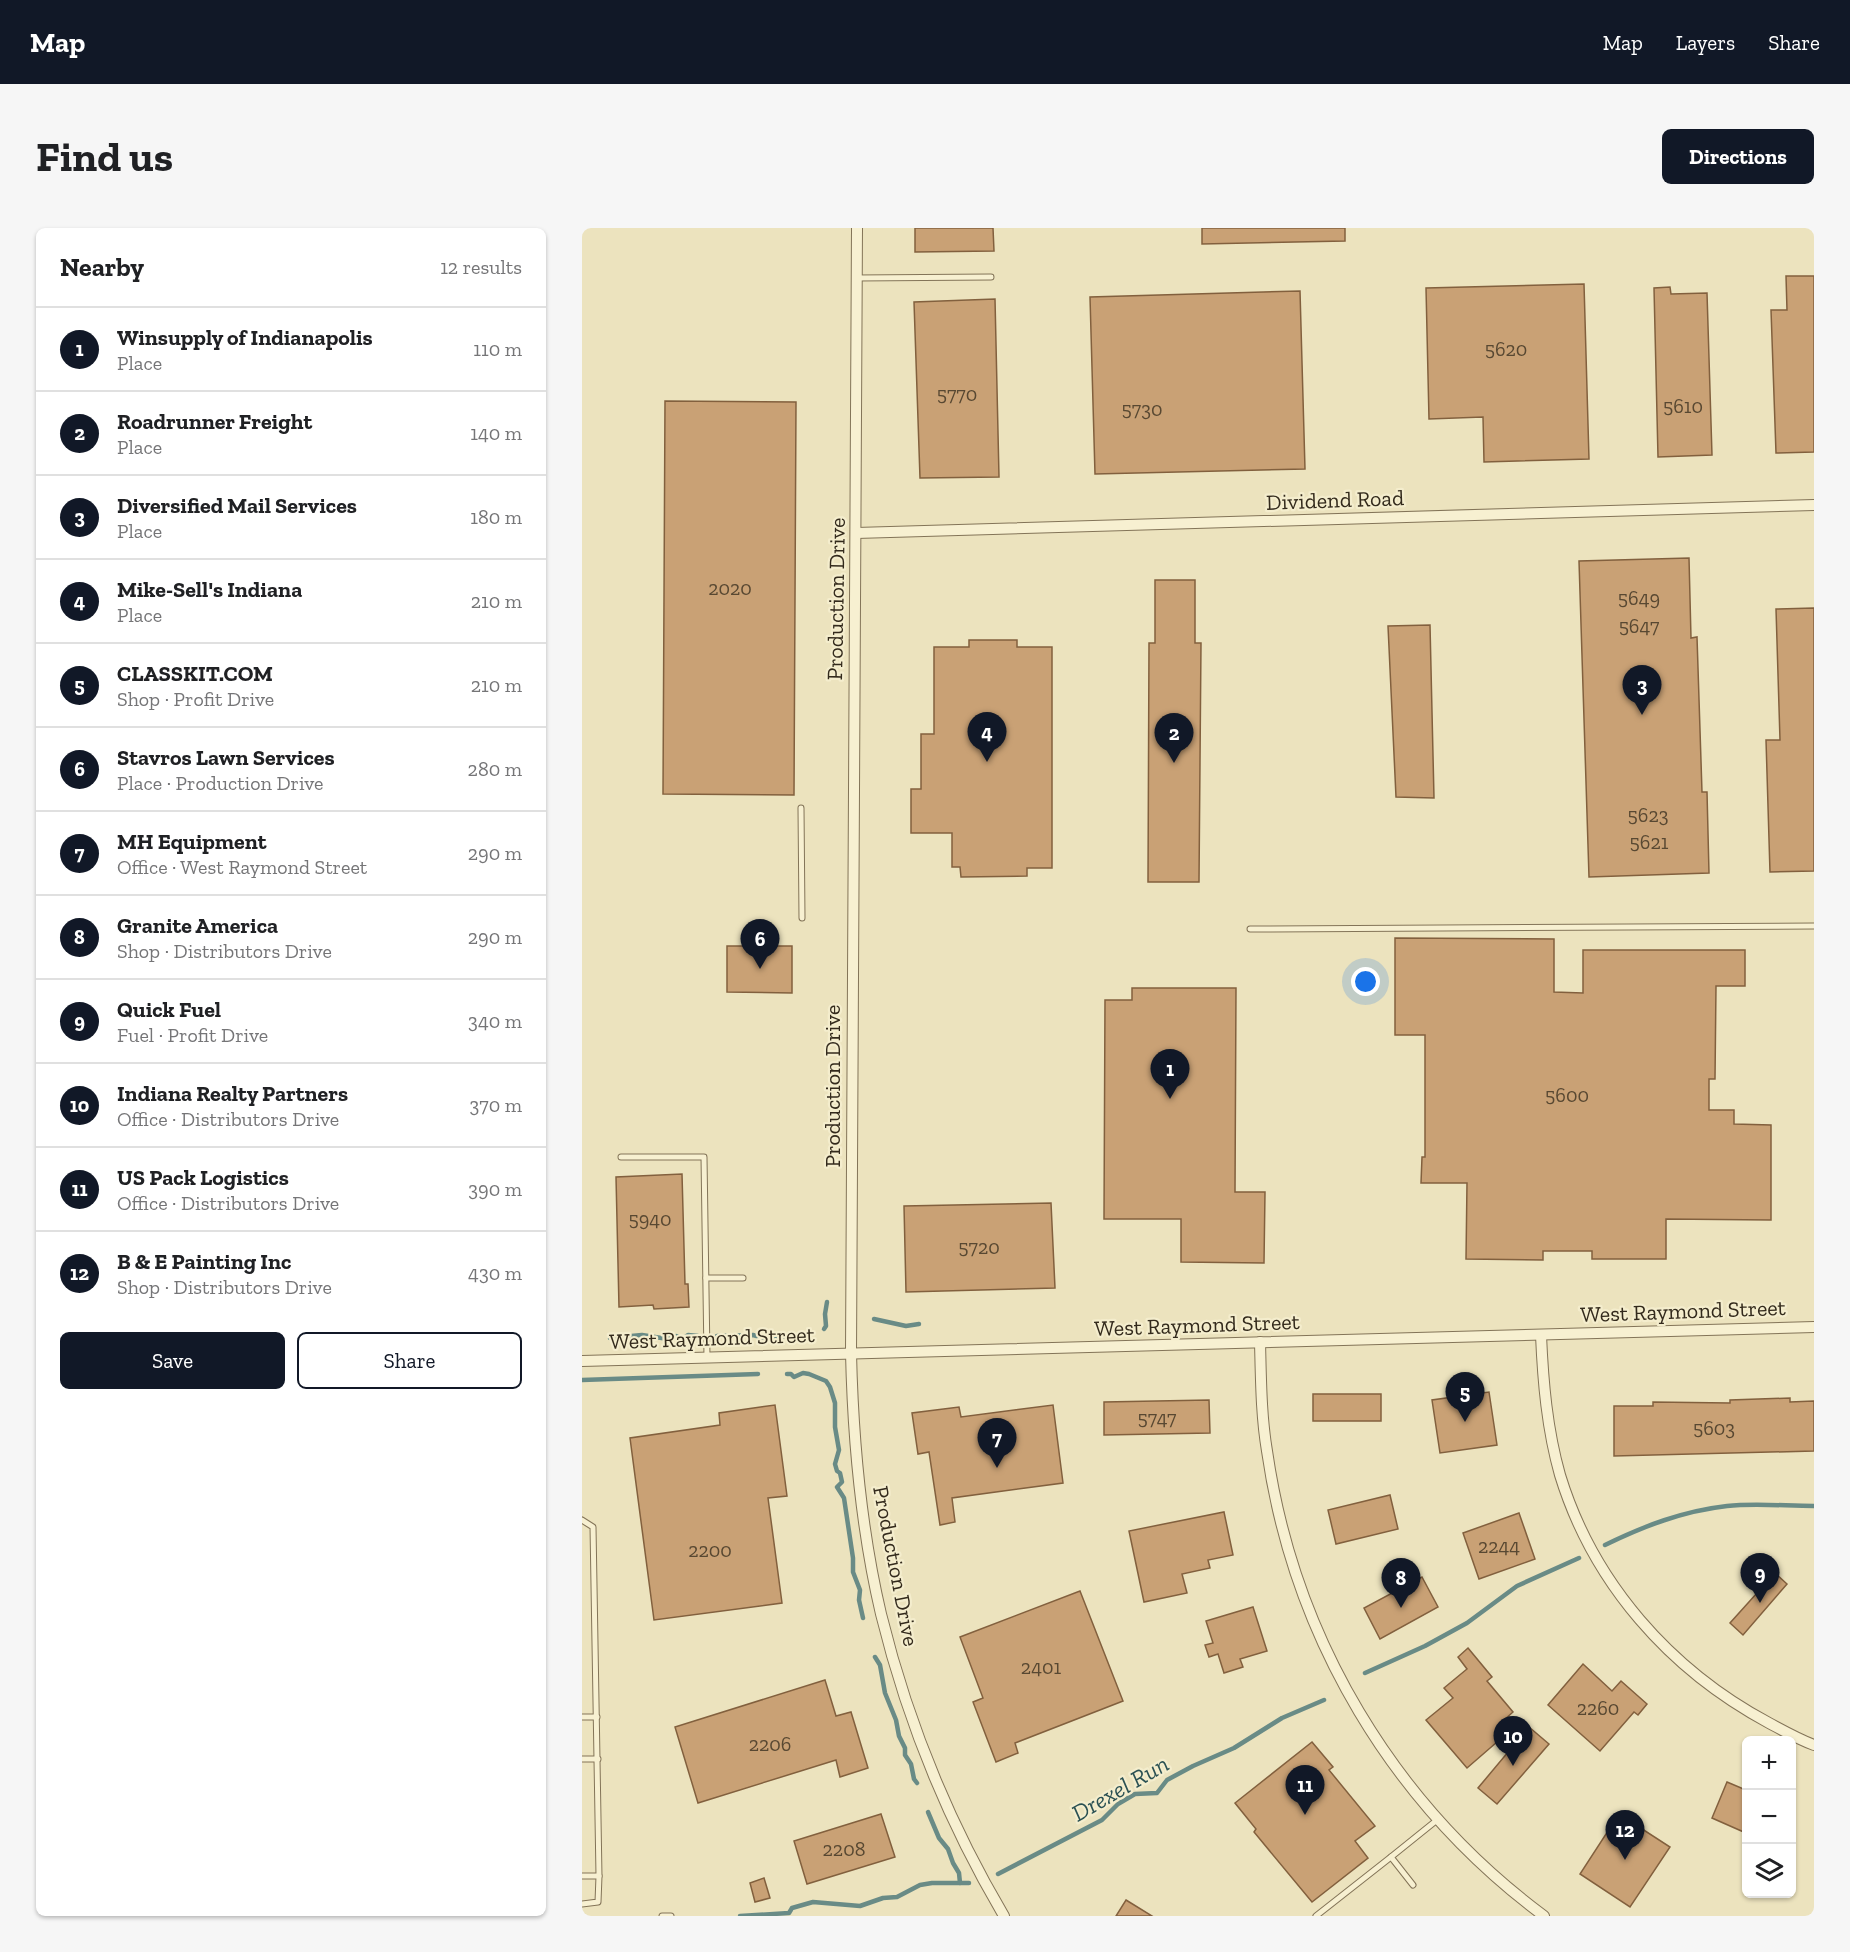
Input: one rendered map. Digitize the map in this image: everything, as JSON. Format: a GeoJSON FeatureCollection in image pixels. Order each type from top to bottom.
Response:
{"type":"FeatureCollection","features":[{"type":"Feature","properties":{"kind":"street","name":"Production Drive"},"geometry":{"type":"LineString","coordinates":[[857,228],[850,1353],[856,1458],[871,1564],[899,1680],[914,1724],[960,1834],[1004,1916]]}},
{"type":"Feature","properties":{"kind":"street","name":"Dividend Road"},"geometry":{"type":"LineString","coordinates":[[856,533],[1814,505]]}},
{"type":"Feature","properties":{"kind":"street","name":"West Raymond Street"},"geometry":{"type":"LineString","coordinates":[[582,1361],[1814,1327]]}},
{"type":"Feature","properties":{"kind":"street"},"geometry":{"type":"LineString","coordinates":[[1541,1335],[1547,1416],[1560,1474],[1580,1525],[1613,1585],[1649,1631],[1706,1684],[1744,1710],[1814,1745]]}},
{"type":"Feature","properties":{"kind":"street"},"geometry":{"type":"LineString","coordinates":[[1260,1342],[1263,1420],[1269,1470],[1280,1521],[1300,1590],[1323,1644],[1360,1715],[1396,1769],[1437,1820],[1494,1876],[1544,1916]]}},
{"type":"Feature","properties":{"kind":"lane"},"geometry":{"type":"LineString","coordinates":[[856,278],[991,277]]}},
{"type":"Feature","properties":{"kind":"lane"},"geometry":{"type":"LineString","coordinates":[[801,808],[802,918]]}},
{"type":"Feature","properties":{"kind":"lane"},"geometry":{"type":"LineString","coordinates":[[1250,929],[1814,926]]}},
{"type":"Feature","properties":{"kind":"lane"},"geometry":{"type":"LineString","coordinates":[[621,1157],[704,1157],[707,1358]]}},
{"type":"Feature","properties":{"kind":"lane"},"geometry":{"type":"LineString","coordinates":[[706,1278],[743,1278]]}},
{"type":"Feature","properties":{"kind":"lane"},"geometry":{"type":"LineString","coordinates":[[582,1520],[593,1527],[599,1876],[598,1902],[582,1904]]}},
{"type":"Feature","properties":{"kind":"lane"},"geometry":{"type":"LineString","coordinates":[[582,1717],[597,1717]]}},
{"type":"Feature","properties":{"kind":"lane"},"geometry":{"type":"LineString","coordinates":[[582,1760],[598,1759]]}},
{"type":"Feature","properties":{"kind":"lane"},"geometry":{"type":"LineString","coordinates":[[1316,1916],[1437,1820]]}},
{"type":"Feature","properties":{"kind":"lane"},"geometry":{"type":"LineString","coordinates":[[1391,1857],[1413,1885]]}},
{"type":"Feature","properties":{"kind":"lane"},"geometry":{"type":"LineString","coordinates":[[582,1876],[599,1876]]}},
{"type":"Feature","properties":{"kind":"lane"},"geometry":{"type":"LineString","coordinates":[[662,1916],[671,1916]]}},
{"type":"Feature","properties":{"kind":"building"},"geometry":{"type":"Polygon","coordinates":[[[915,228],[993,228],[994,251],[915,252],[915,228]]]}},
{"type":"Feature","properties":{"kind":"building"},"geometry":{"type":"Polygon","coordinates":[[[1202,228],[1345,228],[1345,241],[1202,244],[1202,228]]]}},
{"type":"Feature","properties":{"kind":"building"},"geometry":{"type":"Polygon","coordinates":[[[1786,276],[1814,276],[1814,452],[1776,453],[1771,310],[1787,310],[1786,276]]]}},
{"type":"Feature","properties":{"kind":"building"},"geometry":{"type":"Polygon","coordinates":[[[1584,284],[1589,459],[1484,462],[1483,417],[1429,419],[1426,288],[1584,284]]]}},
{"type":"Feature","properties":{"kind":"building"},"geometry":{"type":"Polygon","coordinates":[[[1670,287],[1671,294],[1707,293],[1712,455],[1658,457],[1654,288],[1670,287]]]}},
{"type":"Feature","properties":{"kind":"building"},"geometry":{"type":"Polygon","coordinates":[[[1300,291],[1305,469],[1095,474],[1090,297],[1300,291]]]}},
{"type":"Feature","properties":{"kind":"building"},"geometry":{"type":"Polygon","coordinates":[[[995,299],[999,477],[920,478],[914,302],[995,299]]]}},
{"type":"Feature","properties":{"kind":"building"},"geometry":{"type":"Polygon","coordinates":[[[665,401],[796,402],[794,795],[663,794],[665,401]]]}},
{"type":"Feature","properties":{"kind":"building"},"geometry":{"type":"Polygon","coordinates":[[[1689,558],[1691,638],[1697,637],[1702,792],[1707,792],[1709,873],[1589,877],[1579,561],[1689,558]]]}},
{"type":"Feature","properties":{"kind":"building"},"geometry":{"type":"Polygon","coordinates":[[[1155,580],[1195,580],[1195,643],[1201,643],[1199,882],[1148,882],[1149,643],[1155,643],[1155,580]]]}},
{"type":"Feature","properties":{"kind":"building"},"geometry":{"type":"Polygon","coordinates":[[[1814,608],[1814,871],[1770,872],[1766,740],[1780,740],[1776,609],[1814,608]]]}},
{"type":"Feature","properties":{"kind":"building"},"geometry":{"type":"Polygon","coordinates":[[[1430,625],[1434,798],[1396,797],[1388,626],[1430,625]]]}},
{"type":"Feature","properties":{"kind":"building"},"geometry":{"type":"Polygon","coordinates":[[[969,640],[1017,640],[1017,647],[1052,647],[1052,868],[1027,868],[1027,876],[961,877],[960,867],[952,867],[952,833],[911,833],[911,789],[921,789],[921,734],[934,734],[934,647],[969,647],[969,640]]]}},
{"type":"Feature","properties":{"kind":"building"},"geometry":{"type":"Polygon","coordinates":[[[1395,938],[1554,939],[1554,992],[1583,993],[1583,950],[1745,950],[1745,986],[1716,986],[1715,1079],[1709,1079],[1709,1110],[1734,1110],[1734,1124],[1771,1125],[1771,1220],[1666,1219],[1666,1259],[1592,1259],[1592,1251],[1543,1251],[1543,1260],[1466,1259],[1467,1183],[1421,1183],[1422,1157],[1425,1157],[1425,1035],[1395,1035],[1395,938]]]}},
{"type":"Feature","properties":{"kind":"building"},"geometry":{"type":"Polygon","coordinates":[[[727,946],[792,946],[792,993],[727,992],[727,946]]]}},
{"type":"Feature","properties":{"kind":"building"},"geometry":{"type":"Polygon","coordinates":[[[1132,988],[1236,988],[1235,1192],[1265,1192],[1264,1263],[1181,1262],[1181,1219],[1104,1219],[1105,1000],[1132,1000],[1132,988]]]}},
{"type":"Feature","properties":{"kind":"building"},"geometry":{"type":"Polygon","coordinates":[[[682,1174],[685,1284],[688,1284],[689,1307],[654,1309],[653,1305],[619,1307],[616,1177],[682,1174]]]}},
{"type":"Feature","properties":{"kind":"building"},"geometry":{"type":"Polygon","coordinates":[[[1051,1203],[1055,1288],[906,1292],[904,1206],[1051,1203]]]}},
{"type":"Feature","properties":{"kind":"building"},"geometry":{"type":"Polygon","coordinates":[[[1489,1392],[1497,1445],[1440,1453],[1432,1400],[1489,1392]]]}},
{"type":"Feature","properties":{"kind":"building"},"geometry":{"type":"Polygon","coordinates":[[[1313,1394],[1381,1394],[1381,1421],[1313,1421],[1313,1394]]]}},
{"type":"Feature","properties":{"kind":"building"},"geometry":{"type":"Polygon","coordinates":[[[1790,1398],[1790,1402],[1814,1401],[1814,1451],[1614,1456],[1614,1406],[1653,1406],[1653,1402],[1730,1403],[1730,1400],[1790,1398]]]}},
{"type":"Feature","properties":{"kind":"building"},"geometry":{"type":"Polygon","coordinates":[[[1209,1400],[1210,1433],[1104,1435],[1104,1402],[1209,1400]]]}},
{"type":"Feature","properties":{"kind":"building"},"geometry":{"type":"Polygon","coordinates":[[[775,1405],[787,1496],[768,1498],[782,1603],[654,1620],[630,1438],[720,1425],[719,1413],[775,1405]]]}},
{"type":"Feature","properties":{"kind":"building"},"geometry":{"type":"Polygon","coordinates":[[[1053,1405],[1063,1483],[952,1498],[955,1522],[940,1525],[929,1452],[918,1454],[912,1413],[959,1407],[961,1417],[1053,1405]]]}},
{"type":"Feature","properties":{"kind":"building"},"geometry":{"type":"Polygon","coordinates":[[[1390,1495],[1398,1529],[1336,1544],[1328,1510],[1390,1495]]]}},
{"type":"Feature","properties":{"kind":"building"},"geometry":{"type":"Polygon","coordinates":[[[1224,1512],[1233,1555],[1208,1560],[1210,1568],[1182,1574],[1187,1593],[1144,1602],[1129,1531],[1224,1512]]]}},
{"type":"Feature","properties":{"kind":"building"},"geometry":{"type":"Polygon","coordinates":[[[1519,1513],[1535,1559],[1479,1579],[1463,1533],[1519,1513]]]}},
{"type":"Feature","properties":{"kind":"building"},"geometry":{"type":"Polygon","coordinates":[[[1775,1573],[1787,1584],[1743,1635],[1730,1623],[1775,1573]]]}},
{"type":"Feature","properties":{"kind":"building"},"geometry":{"type":"Polygon","coordinates":[[[1422,1577],[1438,1607],[1380,1639],[1364,1608],[1422,1577]]]}},
{"type":"Feature","properties":{"kind":"building"},"geometry":{"type":"Polygon","coordinates":[[[1080,1591],[1123,1701],[1015,1743],[1018,1753],[996,1762],[973,1702],[983,1698],[960,1637],[1080,1591]]]}},
{"type":"Feature","properties":{"kind":"building"},"geometry":{"type":"Polygon","coordinates":[[[1253,1607],[1267,1651],[1240,1659],[1243,1667],[1224,1673],[1218,1654],[1209,1657],[1205,1645],[1213,1643],[1206,1621],[1253,1607]]]}},
{"type":"Feature","properties":{"kind":"building"},"geometry":{"type":"Polygon","coordinates":[[[1468,1648],[1492,1677],[1487,1681],[1513,1712],[1504,1720],[1512,1729],[1467,1768],[1426,1720],[1453,1698],[1444,1688],[1467,1669],[1458,1657],[1468,1648]]]}},
{"type":"Feature","properties":{"kind":"building"},"geometry":{"type":"Polygon","coordinates":[[[1583,1664],[1612,1691],[1621,1681],[1647,1704],[1638,1715],[1634,1712],[1600,1751],[1548,1705],[1583,1664]]]}},
{"type":"Feature","properties":{"kind":"building"},"geometry":{"type":"Polygon","coordinates":[[[825,1680],[836,1716],[851,1712],[868,1768],[840,1777],[836,1760],[698,1803],[675,1727],[825,1680]]]}},
{"type":"Feature","properties":{"kind":"building"},"geometry":{"type":"Polygon","coordinates":[[[1529,1727],[1549,1744],[1497,1804],[1478,1788],[1529,1727]]]}},
{"type":"Feature","properties":{"kind":"building"},"geometry":{"type":"Polygon","coordinates":[[[1312,1742],[1333,1767],[1329,1770],[1375,1826],[1355,1841],[1368,1858],[1312,1902],[1254,1832],[1256,1829],[1235,1803],[1312,1742]]]}},
{"type":"Feature","properties":{"kind":"building"},"geometry":{"type":"Polygon","coordinates":[[[1727,1782],[1742,1788],[1742,1831],[1712,1818],[1727,1782]]]}},
{"type":"Feature","properties":{"kind":"building"},"geometry":{"type":"Polygon","coordinates":[[[881,1814],[895,1857],[807,1884],[794,1841],[881,1814]]]}},
{"type":"Feature","properties":{"kind":"building"},"geometry":{"type":"Polygon","coordinates":[[[1619,1814],[1670,1847],[1630,1907],[1580,1874],[1619,1814]]]}},
{"type":"Feature","properties":{"kind":"building"},"geometry":{"type":"Polygon","coordinates":[[[764,1878],[770,1898],[755,1902],[750,1883],[764,1878]]]}},
{"type":"Feature","properties":{"kind":"building"},"geometry":{"type":"Polygon","coordinates":[[[1126,1900],[1152,1916],[1116,1916],[1126,1900]]]}},
{"type":"Feature","properties":{"kind":"waterway"},"geometry":{"type":"LineString","coordinates":[[824,1329],[827,1302]]}},
{"type":"Feature","properties":{"kind":"waterway"},"geometry":{"type":"LineString","coordinates":[[874,1319],[906,1326],[919,1324]]}},
{"type":"Feature","properties":{"kind":"waterway"},"geometry":{"type":"LineString","coordinates":[[610,1338],[642,1335],[668,1339],[676,1336],[683,1339],[688,1335],[698,1336]]}},
{"type":"Feature","properties":{"kind":"waterway"},"geometry":{"type":"LineString","coordinates":[[717,1336],[753,1335],[764,1338],[789,1336]]}},
{"type":"Feature","properties":{"kind":"waterway"},"geometry":{"type":"LineString","coordinates":[[787,1374],[794,1377],[803,1373],[809,1374],[826,1381],[835,1403],[835,1427],[839,1450],[835,1464],[842,1482],[837,1487],[844,1498],[853,1572],[860,1590],[859,1600],[863,1618]]}},
{"type":"Feature","properties":{"kind":"waterway"},"geometry":{"type":"LineString","coordinates":[[582,1380],[758,1374]]}},
{"type":"Feature","properties":{"kind":"waterway","name":"Drexel Run"},"geometry":{"type":"LineString","coordinates":[[1605,1545],[1664,1520],[1711,1508],[1748,1505],[1814,1506]]}},
{"type":"Feature","properties":{"kind":"waterway","name":"Drexel Run"},"geometry":{"type":"LineString","coordinates":[[1365,1673],[1425,1646],[1467,1623],[1517,1586],[1579,1558]]}},
{"type":"Feature","properties":{"kind":"waterway"},"geometry":{"type":"LineString","coordinates":[[875,1657],[880,1665],[885,1693],[896,1720],[905,1755],[911,1764],[917,1783]]}},
{"type":"Feature","properties":{"kind":"waterway","name":"Drexel Run"},"geometry":{"type":"LineString","coordinates":[[998,1874],[1102,1820],[1118,1804],[1135,1794],[1157,1793],[1167,1780],[1234,1748],[1282,1718],[1324,1700]]}},
{"type":"Feature","properties":{"kind":"waterway"},"geometry":{"type":"LineString","coordinates":[[928,1812],[939,1838],[948,1849],[959,1873],[960,1883]]}},
{"type":"Feature","properties":{"kind":"waterway","name":"Drexel Run"},"geometry":{"type":"LineString","coordinates":[[740,1916],[789,1913],[792,1908],[813,1902],[860,1906],[883,1898],[897,1897],[920,1885],[969,1883]]}},
{"type":"Feature","properties":{"kind":"place","name":"Diversified Mail Services"},"geometry":{"type":"Point","coordinates":[1642,715]}},
{"type":"Feature","properties":{"kind":"place","name":"Mike-Sell's Indiana"},"geometry":{"type":"Point","coordinates":[987,762]}},
{"type":"Feature","properties":{"kind":"place","name":"Roadrunner Freight"},"geometry":{"type":"Point","coordinates":[1174,763]}},
{"type":"Feature","properties":{"kind":"place","name":"Stavros Lawn Services"},"geometry":{"type":"Point","coordinates":[760,969]}},
{"type":"Feature","properties":{"kind":"place","name":"Winsupply of Indianapolis"},"geometry":{"type":"Point","coordinates":[1170,1099]}},
{"type":"Feature","properties":{"kind":"place","name":"CLASSKIT.COM"},"geometry":{"type":"Point","coordinates":[1465,1422]}},
{"type":"Feature","properties":{"kind":"place","name":"MH Equipment"},"geometry":{"type":"Point","coordinates":[997,1468]}},
{"type":"Feature","properties":{"kind":"place","name":"Quick Fuel"},"geometry":{"type":"Point","coordinates":[1760,1603]}},
{"type":"Feature","properties":{"kind":"place","name":"Granite America"},"geometry":{"type":"Point","coordinates":[1401,1608]}},
{"type":"Feature","properties":{"kind":"place","name":"Indiana Realty Partners"},"geometry":{"type":"Point","coordinates":[1513,1766]}},
{"type":"Feature","properties":{"kind":"place","name":"US Pack Logistics"},"geometry":{"type":"Point","coordinates":[1305,1815]}},
{"type":"Feature","properties":{"kind":"place","name":"B & E Painting Inc"},"geometry":{"type":"Point","coordinates":[1625,1860]}}]}
